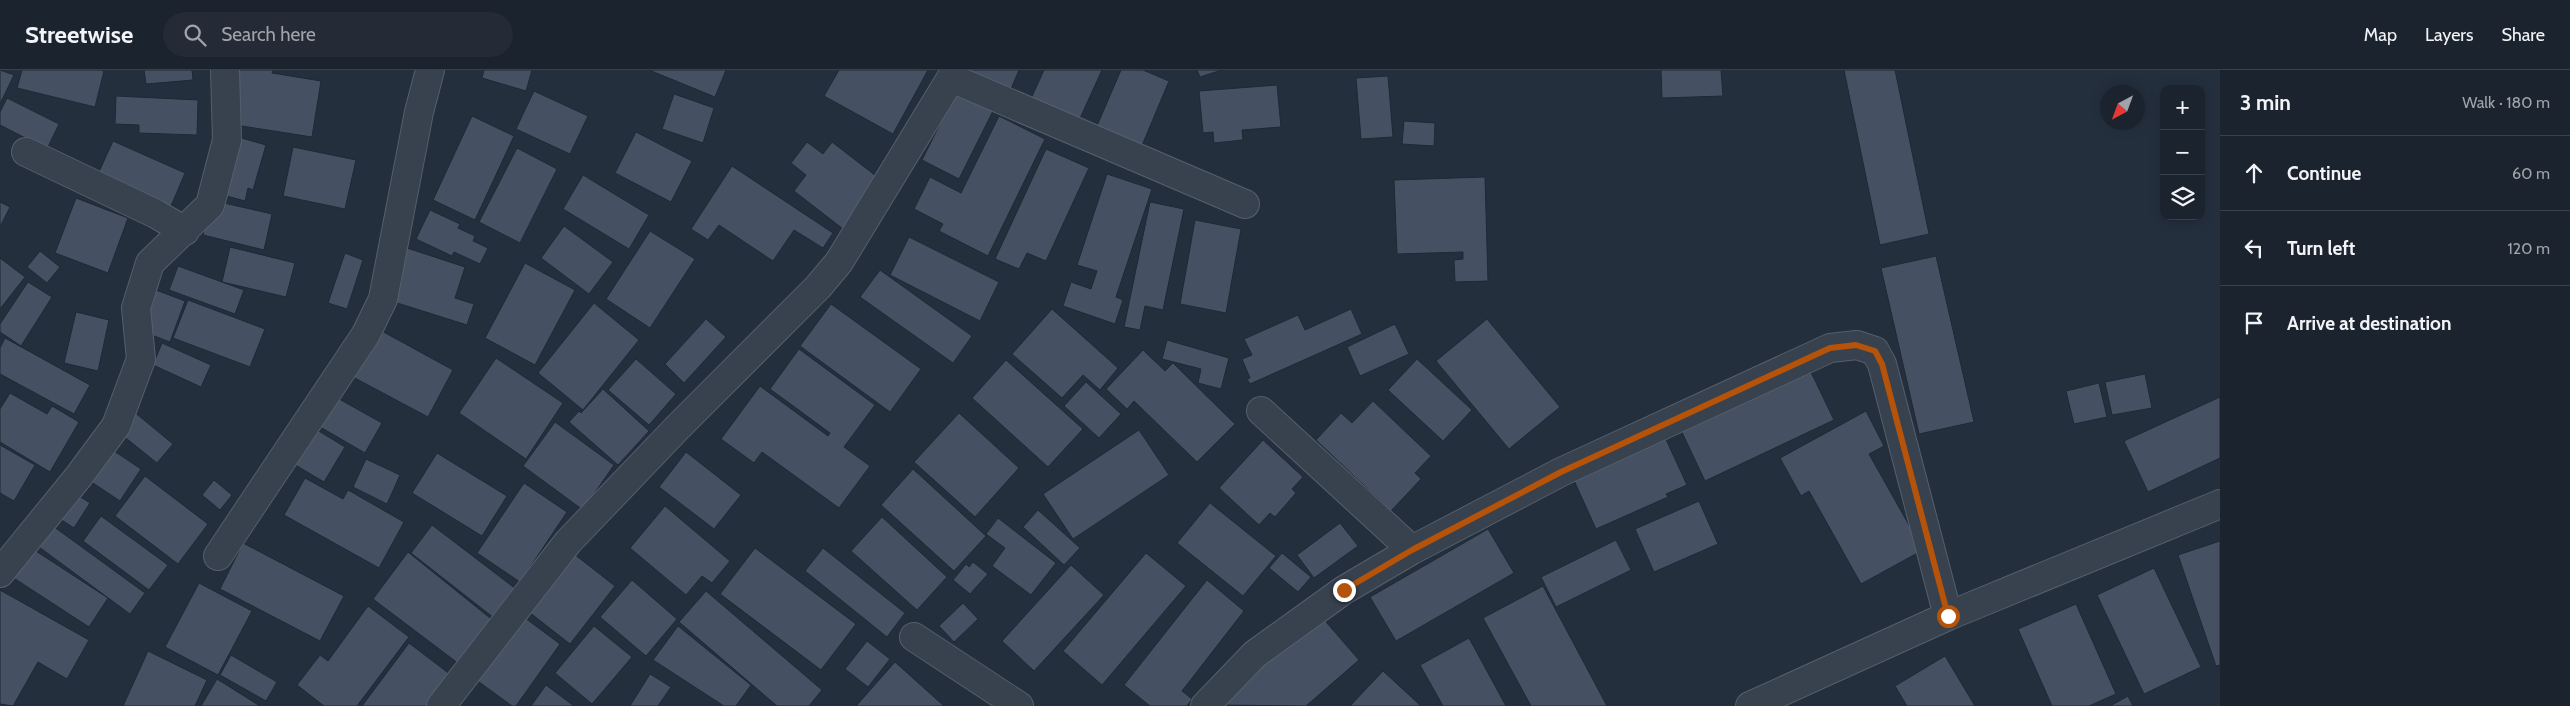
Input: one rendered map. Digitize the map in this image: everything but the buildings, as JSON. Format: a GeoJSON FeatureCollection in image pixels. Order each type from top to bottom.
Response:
{"type":"FeatureCollection","features":[{"type":"Feature","properties":{"kind":"street"},"geometry":{"type":"LineString","coordinates":[[1,570],[79,476],[116,426],[140,358],[136,308],[150,263],[210,205],[227,140],[225,70]]}},
{"type":"Feature","properties":{"kind":"street"},"geometry":{"type":"LineString","coordinates":[[218,556],[366,334],[383,299],[419,112],[430,70]]}},
{"type":"Feature","properties":{"kind":"street"},"geometry":{"type":"LineString","coordinates":[[441,706],[568,542],[678,427],[818,287],[839,262],[951,78],[1245,204]]}},
{"type":"Feature","properties":{"kind":"street"},"geometry":{"type":"LineString","coordinates":[[26,152],[156,214],[185,231]]}},
{"type":"Feature","properties":{"kind":"street"},"geometry":{"type":"LineString","coordinates":[[1205,706],[1255,654],[1344,590],[1412,550],[1561,472],[1830,348],[1856,345],[1875,351],[1882,364],[1948,616]]}},
{"type":"Feature","properties":{"kind":"street"},"geometry":{"type":"LineString","coordinates":[[1262,411],[1412,550]]}},
{"type":"Feature","properties":{"kind":"street"},"geometry":{"type":"LineString","coordinates":[[1750,706],[1948,616],[2220,504]]}},
{"type":"Feature","properties":{"kind":"street"},"geometry":{"type":"LineString","coordinates":[[914,636],[1019,706]]}},
{"type":"Feature","properties":{"kind":"route"},"geometry":{"type":"LineString","coordinates":[[1344,590],[1412,550],[1561,472],[1830,348],[1856,345],[1875,351],[1882,364],[1948,616]]}}]}
